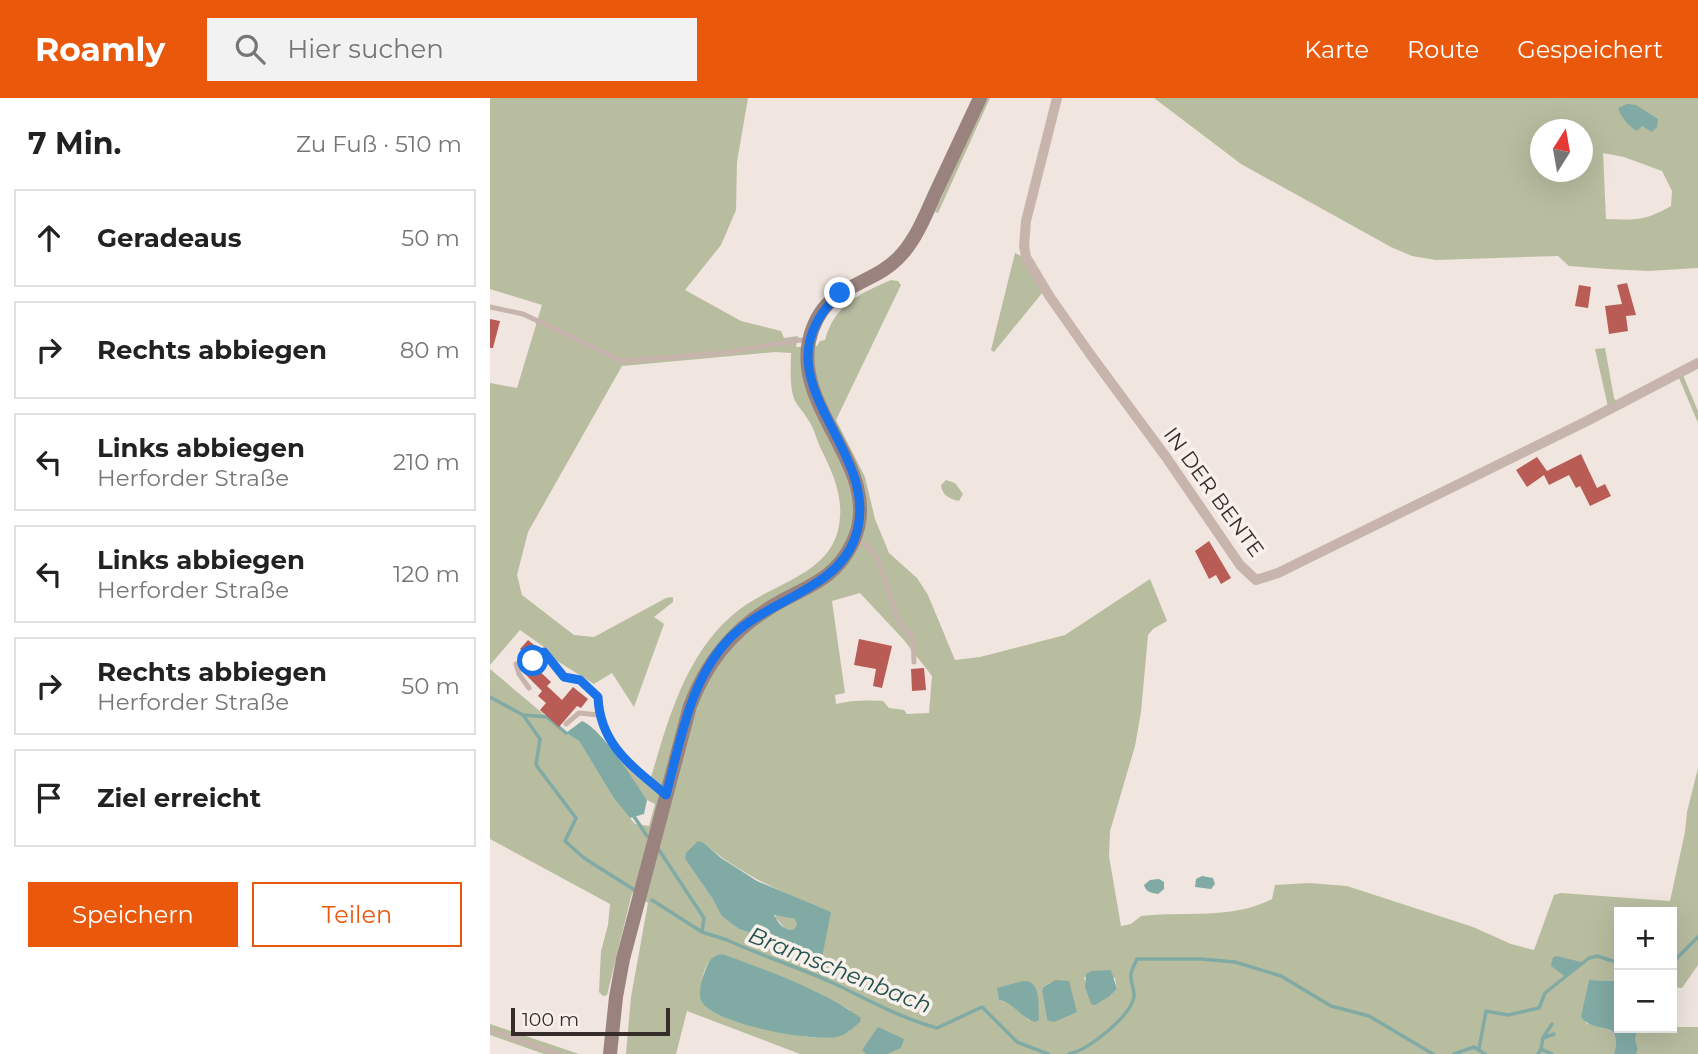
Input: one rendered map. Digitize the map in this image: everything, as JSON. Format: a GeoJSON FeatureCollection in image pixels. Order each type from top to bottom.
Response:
{"type":"FeatureCollection","features":[{"type":"Feature","properties":{"kind":"main road"},"geometry":{"type":"LineString","coordinates":[[610,1054],[621,970],[690,706],[708,667],[734,635],[769,608],[829,575],[846,556],[855,538],[859,515],[856,487],[850,468],[811,384],[807,357],[809,341],[818,317],[840,293],[892,264],[912,242],[980,98]]}},
{"type":"Feature","properties":{"kind":"street","name":"IN DER BENTE"},"geometry":{"type":"LineString","coordinates":[[1057,98],[1026,221],[1026,257],[1050,297],[1240,565],[1256,580],[1278,573],[1698,363]]}},
{"type":"Feature","properties":{"kind":"lane"},"geometry":{"type":"LineString","coordinates":[[490,307],[523,314],[622,361],[723,353],[799,340],[809,341]]}},
{"type":"Feature","properties":{"kind":"lane"},"geometry":{"type":"LineString","coordinates":[[855,538],[866,543],[873,551],[887,581],[900,625],[913,643],[914,662]]}},
{"type":"Feature","properties":{"kind":"lane"},"geometry":{"type":"LineString","coordinates":[[529,688],[519,674],[516,664],[533,661],[544,652],[564,677],[580,680],[598,697],[599,716],[606,735],[618,751],[666,795]]}},
{"type":"Feature","properties":{"kind":"lane"},"geometry":{"type":"LineString","coordinates":[[566,724],[579,713],[599,716]]}},
{"type":"Feature","properties":{"kind":"lane"},"geometry":{"type":"LineString","coordinates":[[490,1030],[559,1054]]}},
{"type":"Feature","properties":{"kind":"green space"},"geometry":{"type":"Polygon","coordinates":[[[490,98],[748,98],[737,162],[736,210],[721,245],[685,290],[741,321],[781,331],[784,338],[798,336],[796,347],[817,346],[820,341],[825,340],[835,317],[842,309],[869,290],[891,280],[898,281],[901,285],[836,420],[865,477],[875,519],[889,553],[917,578],[928,595],[955,660],[980,657],[1065,635],[1150,579],[1167,621],[1148,635],[1135,746],[1110,831],[1109,856],[1121,926],[1131,924],[1141,916],[1241,910],[1272,899],[1275,885],[1309,883],[1347,886],[1534,950],[1554,895],[1561,893],[1670,901],[1698,768],[1698,965],[1682,988],[1677,988],[1677,907],[1614,907],[1614,981],[1589,980],[1586,1023],[1614,1034],[1614,1054],[887,1054],[862,1049],[866,1054],[800,1054],[687,1011],[676,1054],[626,1054],[631,997],[648,903],[632,893],[607,995],[603,996],[599,992],[601,951],[610,904],[490,839],[490,669],[579,741],[613,797],[635,824],[649,826],[655,804],[647,800],[617,757],[618,753],[649,784],[681,689],[705,645],[740,609],[803,574],[817,563],[836,536],[840,517],[839,499],[832,472],[813,428],[793,396],[791,353],[775,352],[622,366],[528,532],[517,575],[522,595],[574,635],[594,637],[666,598],[673,597],[673,602],[654,617],[664,624],[634,707],[612,673],[594,684],[554,659],[544,647],[520,630],[490,665],[490,383],[517,388],[542,305],[490,289],[490,98]],[[860,593],[832,601],[845,693],[835,695],[836,704],[883,701],[889,708],[904,710],[907,714],[929,713],[932,676],[903,639],[860,593]],[[704,843],[685,859],[721,915],[729,922],[739,929],[822,957],[830,912],[748,874],[704,843]],[[723,954],[711,959],[707,964],[700,997],[774,1029],[794,1034],[833,1037],[850,1031],[850,1010],[813,990],[723,954]],[[1084,977],[1091,1003],[1095,1004],[1110,996],[1117,989],[1115,978],[1084,977]],[[1054,983],[1043,987],[1042,991],[1047,1020],[1054,983]],[[1003,986],[999,1000],[1010,1004],[1030,1021],[1008,986],[1003,986]]]}},
{"type":"Feature","properties":{"kind":"green space"},"geometry":{"type":"Polygon","coordinates":[[[985,98],[990,98],[938,213],[935,212],[985,98]]]}},
{"type":"Feature","properties":{"kind":"green space"},"geometry":{"type":"Polygon","coordinates":[[[1154,98],[1698,98],[1698,268],[1648,271],[1569,266],[1558,256],[1436,260],[1412,256],[1241,164],[1154,98]],[[1603,153],[1606,219],[1640,218],[1671,206],[1672,191],[1662,171],[1624,157],[1603,153]]]}},
{"type":"Feature","properties":{"kind":"green space"},"geometry":{"type":"Polygon","coordinates":[[[1015,253],[1023,257],[1043,292],[994,352],[991,350],[1015,253]]]}},
{"type":"Feature","properties":{"kind":"green space"},"geometry":{"type":"Polygon","coordinates":[[[1605,348],[1616,401],[1680,368],[1698,411],[1698,423],[1679,378],[1608,407],[1595,349],[1605,348]]]}},
{"type":"Feature","properties":{"kind":"green space"},"geometry":{"type":"Polygon","coordinates":[[[946,480],[955,483],[963,494],[959,501],[944,494],[941,485],[946,480]]]}},
{"type":"Feature","properties":{"kind":"green space"},"geometry":{"type":"Polygon","coordinates":[[[776,915],[796,919],[797,925],[794,929],[788,929],[775,918],[776,915]]]}},
{"type":"Feature","properties":{"kind":"green space"},"geometry":{"type":"Polygon","coordinates":[[[490,1024],[579,1054],[544,1054],[490,1035],[490,1024]]]}},
{"type":"Feature","properties":{"kind":"green space"},"geometry":{"type":"Polygon","coordinates":[[[1677,1027],[1698,1027],[1698,1054],[1636,1054],[1638,1049],[1635,1039],[1637,1033],[1677,1033],[1677,1027]]]}},
{"type":"Feature","properties":{"kind":"water"},"geometry":{"type":"Polygon","coordinates":[[[1627,104],[1636,105],[1658,119],[1657,127],[1652,132],[1642,126],[1637,131],[1634,129],[1625,121],[1618,108],[1627,104]]]}},
{"type":"Feature","properties":{"kind":"water"},"geometry":{"type":"Polygon","coordinates":[[[582,721],[599,734],[647,800],[644,814],[630,818],[613,797],[579,741],[566,733],[582,721]]]}},
{"type":"Feature","properties":{"kind":"water"},"geometry":{"type":"Polygon","coordinates":[[[698,841],[704,843],[721,858],[757,881],[831,912],[822,958],[739,929],[729,922],[721,915],[685,859],[686,853],[698,841]],[[774,915],[780,924],[788,929],[794,929],[797,925],[795,919],[774,915]]]}},
{"type":"Feature","properties":{"kind":"water"},"geometry":{"type":"Polygon","coordinates":[[[1202,876],[1213,878],[1215,884],[1211,889],[1195,887],[1196,879],[1202,876]]]}},
{"type":"Feature","properties":{"kind":"water"},"geometry":{"type":"Polygon","coordinates":[[[1159,879],[1164,882],[1164,889],[1158,894],[1146,889],[1144,885],[1150,880],[1159,879]]]}},
{"type":"Feature","properties":{"kind":"water"},"geometry":{"type":"Polygon","coordinates":[[[723,954],[812,989],[861,1018],[860,1022],[843,1035],[825,1038],[765,1030],[725,1017],[711,1010],[702,1002],[700,995],[701,982],[708,964],[714,957],[723,954]]]}},
{"type":"Feature","properties":{"kind":"water"},"geometry":{"type":"Polygon","coordinates":[[[1553,957],[1581,962],[1581,965],[1566,977],[1551,966],[1553,957]]]}},
{"type":"Feature","properties":{"kind":"water"},"geometry":{"type":"Polygon","coordinates":[[[1111,970],[1117,989],[1095,1005],[1091,1004],[1085,987],[1086,974],[1091,971],[1111,970]]]}},
{"type":"Feature","properties":{"kind":"water"},"geometry":{"type":"Polygon","coordinates":[[[1056,980],[1069,981],[1077,1012],[1054,1022],[1047,1020],[1042,991],[1043,987],[1056,980]]]}},
{"type":"Feature","properties":{"kind":"water"},"geometry":{"type":"Polygon","coordinates":[[[1589,980],[1614,981],[1614,1033],[1637,1033],[1636,1054],[1614,1054],[1615,1035],[1611,1031],[1587,1023],[1581,1017],[1589,980]]]}},
{"type":"Feature","properties":{"kind":"water"},"geometry":{"type":"Polygon","coordinates":[[[1029,982],[1036,989],[1039,1020],[1035,1022],[999,1000],[997,988],[1029,982]]]}},
{"type":"Feature","properties":{"kind":"water"},"geometry":{"type":"Polygon","coordinates":[[[878,1027],[904,1039],[901,1048],[887,1054],[866,1054],[862,1050],[878,1027]]]}},
{"type":"Feature","properties":{"kind":"building"},"geometry":{"type":"Polygon","coordinates":[[[1627,283],[1636,315],[1626,316],[1628,331],[1609,334],[1605,306],[1622,304],[1617,285],[1627,283]]]}},
{"type":"Feature","properties":{"kind":"building"},"geometry":{"type":"Polygon","coordinates":[[[1579,285],[1591,287],[1588,308],[1575,306],[1579,285]]]}},
{"type":"Feature","properties":{"kind":"building"},"geometry":{"type":"Polygon","coordinates":[[[490,319],[500,321],[493,348],[490,348],[490,319]]]}},
{"type":"Feature","properties":{"kind":"building"},"geometry":{"type":"Polygon","coordinates":[[[1581,454],[1597,488],[1605,484],[1611,496],[1590,506],[1580,486],[1576,488],[1569,475],[1549,485],[1544,475],[1527,487],[1516,470],[1537,457],[1547,471],[1581,454]]]}},
{"type":"Feature","properties":{"kind":"building"},"geometry":{"type":"Polygon","coordinates":[[[1209,541],[1231,578],[1221,584],[1216,575],[1209,579],[1195,551],[1209,541]]]}},
{"type":"Feature","properties":{"kind":"building"},"geometry":{"type":"Polygon","coordinates":[[[859,639],[892,646],[882,688],[873,686],[876,669],[854,665],[859,639]]]}},
{"type":"Feature","properties":{"kind":"building"},"geometry":{"type":"Polygon","coordinates":[[[528,640],[539,649],[528,657],[520,649],[528,640]]]}},
{"type":"Feature","properties":{"kind":"building"},"geometry":{"type":"Polygon","coordinates":[[[534,666],[551,682],[547,686],[562,700],[573,687],[588,699],[581,708],[577,706],[559,727],[540,710],[546,703],[538,696],[542,691],[524,673],[534,666]]]}},
{"type":"Feature","properties":{"kind":"building"},"geometry":{"type":"Polygon","coordinates":[[[924,668],[926,690],[912,691],[911,669],[924,668]]]}},
{"type":"Feature","properties":{"kind":"waterway","name":"Bramschenbach"},"geometry":{"type":"LineString","coordinates":[[490,697],[523,715],[540,739],[536,765],[576,818],[565,841],[584,858],[633,889]]}},
{"type":"Feature","properties":{"kind":"waterway"},"geometry":{"type":"LineString","coordinates":[[523,715],[547,717],[566,733]]}},
{"type":"Feature","properties":{"kind":"waterway"},"geometry":{"type":"LineString","coordinates":[[633,815],[647,836]]}},
{"type":"Feature","properties":{"kind":"waterway"},"geometry":{"type":"LineString","coordinates":[[659,850],[704,918],[702,932]]}},
{"type":"Feature","properties":{"kind":"waterway","name":"Bramschenbach"},"geometry":{"type":"LineString","coordinates":[[652,900],[702,932],[820,977],[923,1024],[937,1028],[982,1007],[1017,1042],[1048,1054]]}},
{"type":"Feature","properties":{"kind":"waterway"},"geometry":{"type":"LineString","coordinates":[[1677,958],[1698,937]]}},
{"type":"Feature","properties":{"kind":"waterway"},"geometry":{"type":"LineString","coordinates":[[1479,1049],[1486,1011],[1508,1015],[1539,1008],[1545,993],[1589,958],[1597,956],[1614,961]]}},
{"type":"Feature","properties":{"kind":"waterway","name":"Bramschenbach"},"geometry":{"type":"LineString","coordinates":[[1069,1054],[1097,1039],[1125,1014],[1134,997],[1131,975],[1137,959],[1235,962],[1281,976],[1331,1006],[1369,1016],[1433,1054]]}},
{"type":"Feature","properties":{"kind":"waterway"},"geometry":{"type":"LineString","coordinates":[[1541,1049],[1543,1038],[1552,1024]]}},
{"type":"Feature","properties":{"kind":"waterway"},"geometry":{"type":"LineString","coordinates":[[1543,1038],[1554,1034]]}},
{"type":"Feature","properties":{"kind":"waterway","name":"Bramschenbach"},"geometry":{"type":"LineString","coordinates":[[1454,1054],[1474,1047],[1485,1054]]}},
{"type":"Feature","properties":{"kind":"waterway","name":"Bramschenbach"},"geometry":{"type":"LineString","coordinates":[[1538,1054],[1541,1049],[1552,1054]]}},
{"type":"Feature","properties":{"kind":"route"},"geometry":{"type":"LineString","coordinates":[[533,661],[544,652],[564,677],[580,680],[598,697],[599,716],[606,735],[618,751],[666,795],[690,706],[708,667],[720,650],[750,621],[829,575],[846,556],[855,538],[859,515],[856,487],[850,468],[811,384],[807,357],[809,341],[818,317],[840,293]]}}]}
